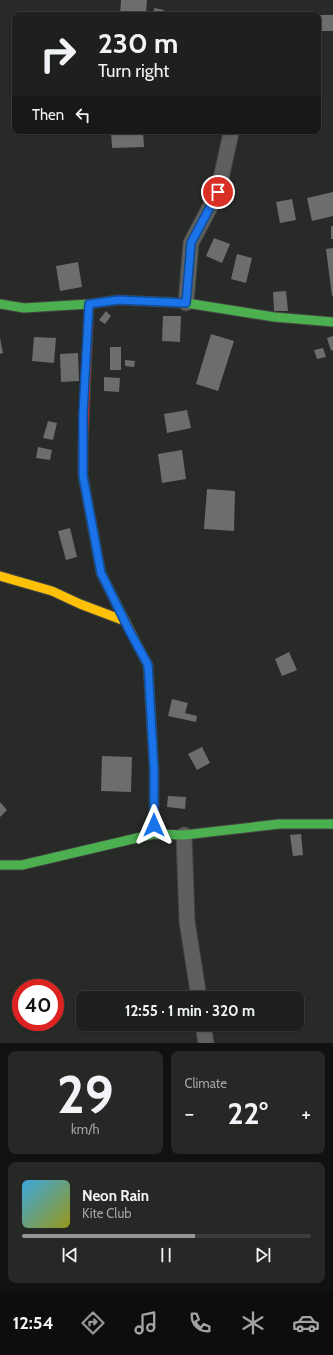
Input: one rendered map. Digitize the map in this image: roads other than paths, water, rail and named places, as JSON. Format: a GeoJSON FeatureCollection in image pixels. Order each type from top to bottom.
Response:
{"type":"FeatureCollection","features":[{"type":"Feature","properties":{"kind":"street"},"geometry":{"type":"LineString","coordinates":[[186,303],[191,243],[218,192],[231,134]]}},
{"type":"Feature","properties":{"kind":"street"},"geometry":{"type":"LineString","coordinates":[[0,304],[24,308],[89,304],[118,300],[186,303],[274,317],[333,322]]}},
{"type":"Feature","properties":{"kind":"street"},"geometry":{"type":"LineString","coordinates":[[89,304],[83,427],[83,476],[101,573],[148,665],[154,769],[154,834]]}},
{"type":"Feature","properties":{"kind":"street"},"geometry":{"type":"LineString","coordinates":[[0,576],[52,591],[80,604],[125,621]]}},
{"type":"Feature","properties":{"kind":"street"},"geometry":{"type":"LineString","coordinates":[[0,865],[22,865],[154,834],[184,835],[279,824],[333,824]]}},
{"type":"Feature","properties":{"kind":"street"},"geometry":{"type":"LineString","coordinates":[[184,835],[187,921],[198,991]]}},
{"type":"Feature","properties":{"kind":"street"},"geometry":{"type":"LineString","coordinates":[[204,1031],[206,1043]]}}]}
